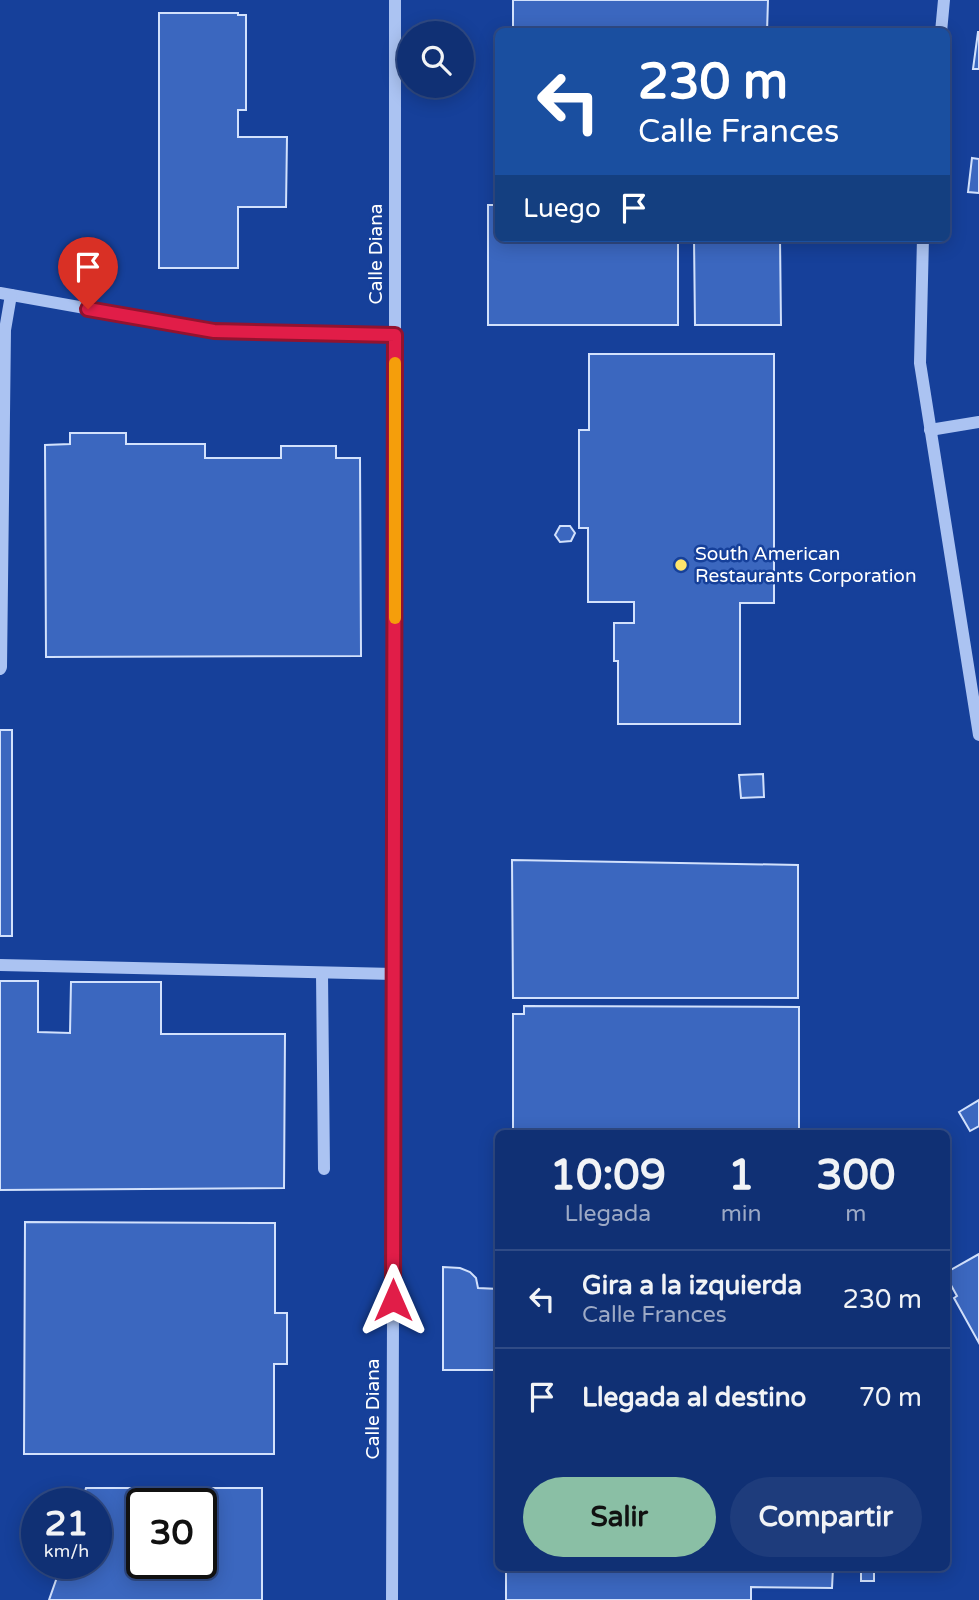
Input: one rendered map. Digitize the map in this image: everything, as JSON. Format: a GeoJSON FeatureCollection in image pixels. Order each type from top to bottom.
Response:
{"type":"FeatureCollection","features":[{"type":"Feature","properties":{"kind":"street","name":"Calle Diana"},"geometry":{"type":"LineString","coordinates":[[392,1600],[396,0]]}},
{"type":"Feature","properties":{"kind":"street"},"geometry":{"type":"LineString","coordinates":[[941,28],[944,0]]}},
{"type":"Feature","properties":{"kind":"street"},"geometry":{"type":"LineString","coordinates":[[923,242],[920,363],[979,735]]}},
{"type":"Feature","properties":{"kind":"street"},"geometry":{"type":"LineString","coordinates":[[0,669],[2,360],[6,294],[214,331],[395,335]]}},
{"type":"Feature","properties":{"kind":"street"},"geometry":{"type":"LineString","coordinates":[[930,430],[979,422]]}},
{"type":"Feature","properties":{"kind":"street"},"geometry":{"type":"LineString","coordinates":[[0,965],[394,974]]}},
{"type":"Feature","properties":{"kind":"street"},"geometry":{"type":"LineString","coordinates":[[322,973],[324,1169]]}},
{"type":"Feature","properties":{"kind":"building"},"geometry":{"type":"Polygon","coordinates":[[[513,0],[768,0],[767,28],[513,28],[513,0]]]}},
{"type":"Feature","properties":{"kind":"building"},"geometry":{"type":"Polygon","coordinates":[[[159,13],[246,15],[246,110],[238,110],[238,137],[287,137],[286,207],[238,207],[238,268],[159,268],[159,13]]]}},
{"type":"Feature","properties":{"kind":"building"},"geometry":{"type":"Polygon","coordinates":[[[978,32],[979,69],[973,69],[978,32]]]}},
{"type":"Feature","properties":{"kind":"building"},"geometry":{"type":"Polygon","coordinates":[[[972,158],[979,159],[979,193],[968,192],[972,158]]]}},
{"type":"Feature","properties":{"kind":"building"},"geometry":{"type":"Polygon","coordinates":[[[488,205],[495,205],[495,242],[678,242],[678,325],[488,325],[488,205]]]}},
{"type":"Feature","properties":{"kind":"building"},"geometry":{"type":"Polygon","coordinates":[[[694,242],[780,242],[781,325],[695,325],[694,242]]]}},
{"type":"Feature","properties":{"kind":"building","name":"South American Restaurants Corporation"},"geometry":{"type":"Polygon","coordinates":[[[589,354],[774,354],[774,603],[740,603],[740,724],[618,724],[618,661],[614,661],[614,623],[634,623],[634,602],[588,602],[588,528],[579,528],[579,430],[589,430],[589,354]]]}},
{"type":"Feature","properties":{"kind":"building"},"geometry":{"type":"Polygon","coordinates":[[[70,433],[126,433],[126,444],[205,444],[205,458],[281,458],[281,446],[336,446],[336,458],[360,458],[361,656],[46,657],[45,445],[70,444],[70,433]]]}},
{"type":"Feature","properties":{"kind":"building"},"geometry":{"type":"Polygon","coordinates":[[[560,526],[570,526],[575,533],[571,541],[560,542],[555,535],[560,526]]]}},
{"type":"Feature","properties":{"kind":"building"},"geometry":{"type":"Polygon","coordinates":[[[0,730],[12,730],[12,936],[0,936],[0,730]]]}},
{"type":"Feature","properties":{"kind":"building"},"geometry":{"type":"Polygon","coordinates":[[[763,774],[764,797],[741,798],[739,775],[763,774]]]}},
{"type":"Feature","properties":{"kind":"building"},"geometry":{"type":"Polygon","coordinates":[[[512,860],[798,865],[798,998],[513,998],[512,860]]]}},
{"type":"Feature","properties":{"kind":"building"},"geometry":{"type":"Polygon","coordinates":[[[0,981],[38,981],[38,1032],[70,1033],[71,982],[161,982],[161,1034],[285,1034],[284,1188],[0,1190],[0,981]]]}},
{"type":"Feature","properties":{"kind":"building"},"geometry":{"type":"Polygon","coordinates":[[[524,1006],[799,1007],[799,1130],[513,1130],[513,1014],[524,1014],[524,1006]]]}},
{"type":"Feature","properties":{"kind":"building"},"geometry":{"type":"Polygon","coordinates":[[[979,1100],[979,1126],[970,1131],[959,1112],[979,1100]]]}},
{"type":"Feature","properties":{"kind":"building"},"geometry":{"type":"Polygon","coordinates":[[[25,1222],[275,1223],[275,1313],[287,1313],[287,1364],[274,1364],[274,1454],[24,1454],[25,1222]]]}},
{"type":"Feature","properties":{"kind":"building"},"geometry":{"type":"Polygon","coordinates":[[[979,1254],[979,1343],[954,1298],[957,1296],[950,1283],[950,1270],[979,1254]]]}},
{"type":"Feature","properties":{"kind":"building"},"geometry":{"type":"Polygon","coordinates":[[[443,1267],[460,1268],[476,1278],[478,1288],[495,1289],[495,1370],[443,1370],[443,1267]]]}},
{"type":"Feature","properties":{"kind":"building"},"geometry":{"type":"Polygon","coordinates":[[[112,1488],[126,1488],[126,1579],[217,1579],[217,1488],[262,1488],[262,1600],[49,1600],[56,1579],[112,1579],[112,1488]]]}},
{"type":"Feature","properties":{"kind":"building"},"geometry":{"type":"Polygon","coordinates":[[[506,1571],[833,1571],[832,1588],[751,1587],[751,1600],[506,1600],[506,1571]]]}},
{"type":"Feature","properties":{"kind":"building"},"geometry":{"type":"Polygon","coordinates":[[[861,1571],[874,1571],[874,1581],[861,1581],[861,1571]]]}},
{"type":"Feature","properties":{"kind":"slow traffic"},"geometry":{"type":"LineString","coordinates":[[395,363],[395,618]]}},
{"type":"Feature","properties":{"kind":"place","name":"South American Restaurants Corporation"},"geometry":{"type":"Point","coordinates":[681,565]}},
{"type":"Feature","properties":{"kind":"route"},"geometry":{"type":"LineString","coordinates":[[88,309],[214,331],[395,335],[393,1300]]}}]}
